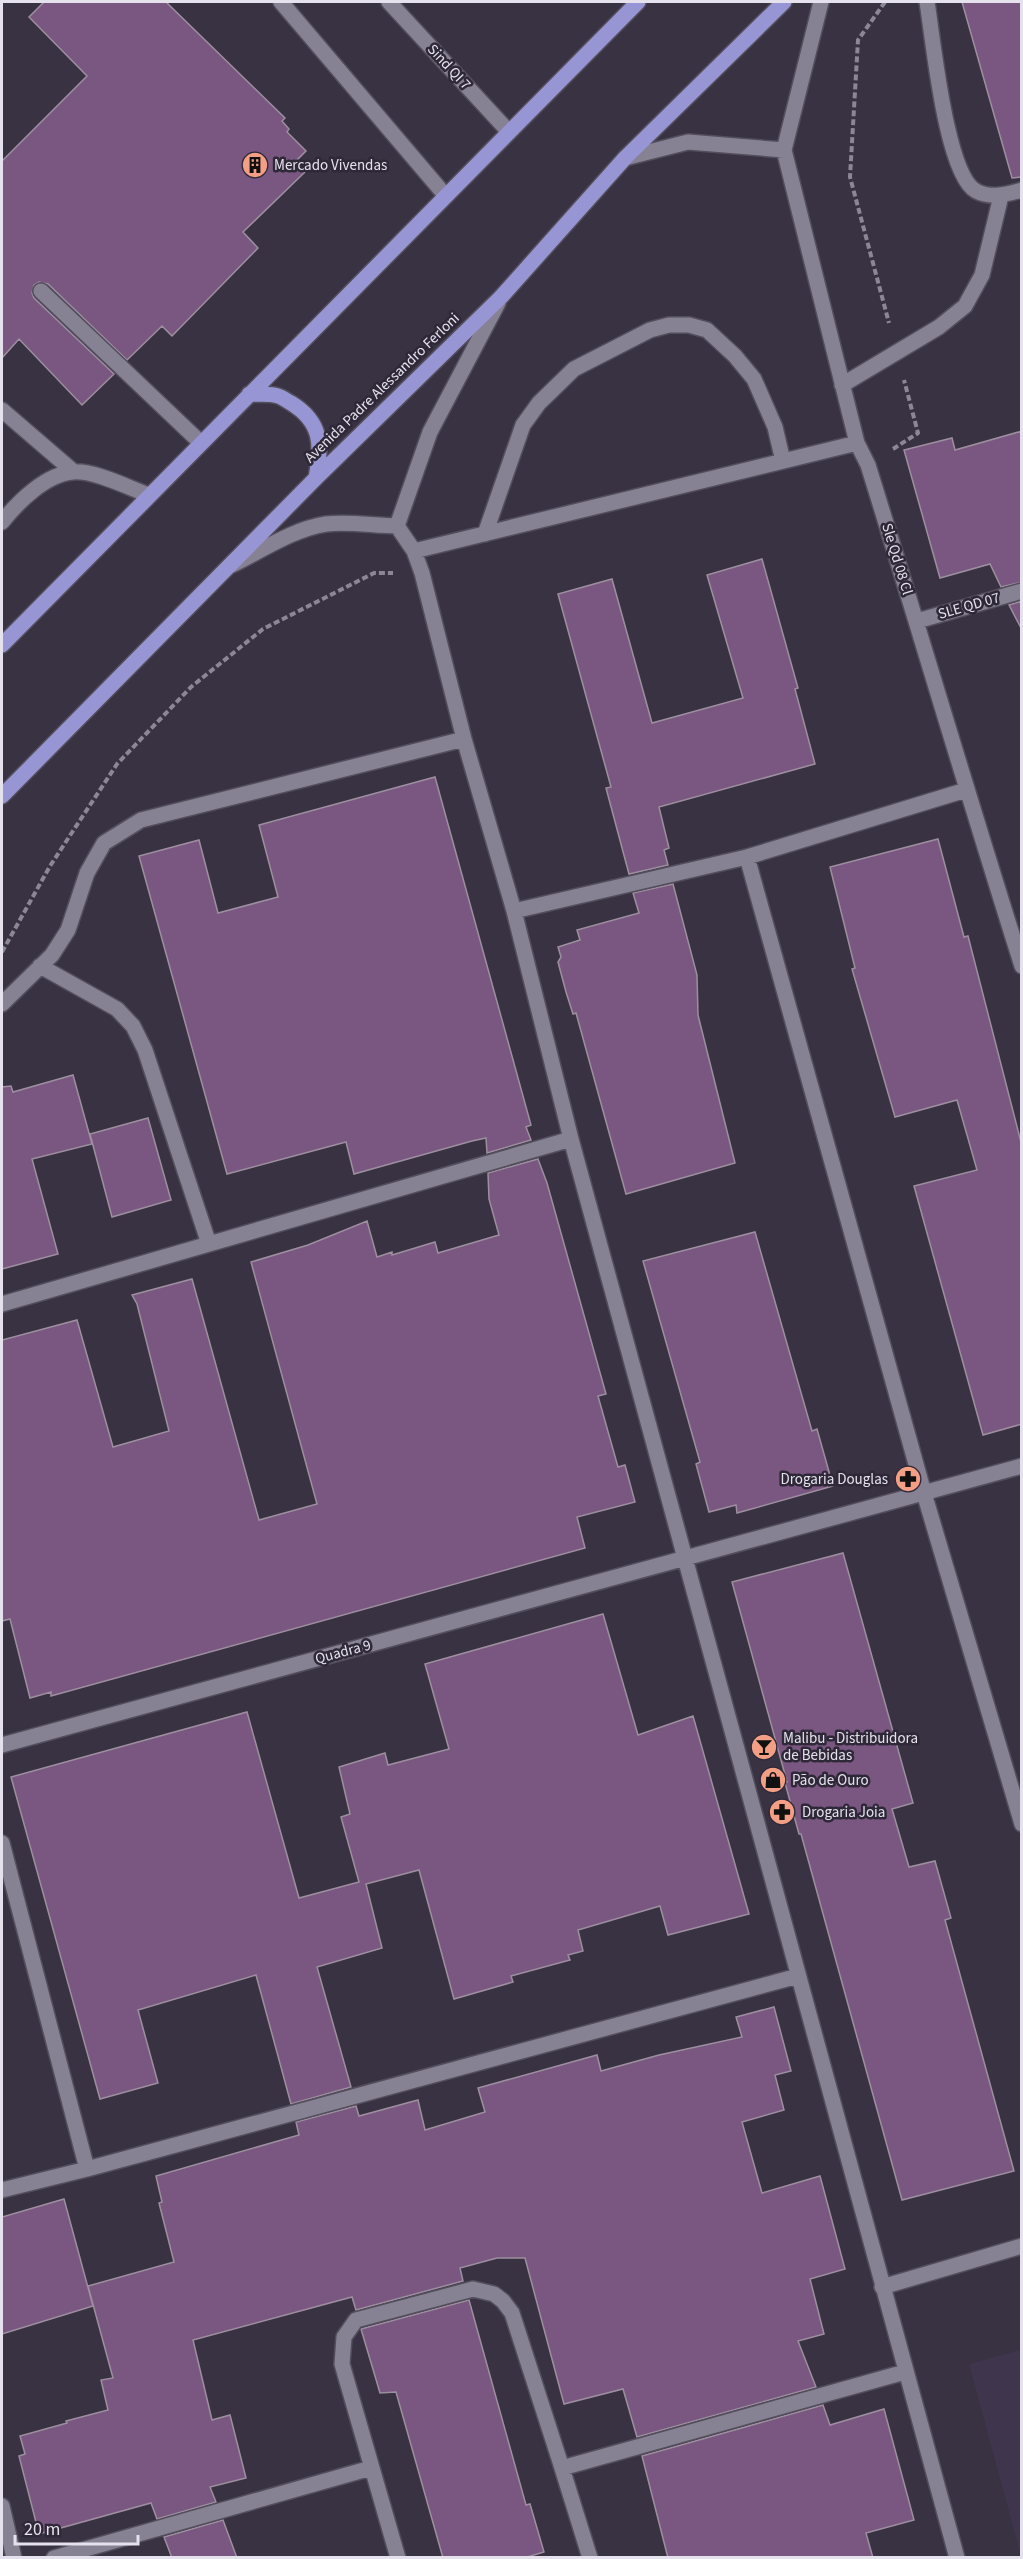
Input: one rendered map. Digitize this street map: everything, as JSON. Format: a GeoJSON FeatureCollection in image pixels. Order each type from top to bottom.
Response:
{"type":"FeatureCollection","features":[{"type":"Feature","properties":{"kind":"main road"},"geometry":{"type":"LineString","coordinates":[[2,645],[638,2]]}},
{"type":"Feature","properties":{"kind":"main road","name":"Avenida Padre Alessandro Ferloni"},"geometry":{"type":"LineString","coordinates":[[2,796],[315,478],[501,297],[625,158],[784,2]]}},
{"type":"Feature","properties":{"kind":"main road"},"geometry":{"type":"LineString","coordinates":[[249,394],[278,396],[299,408],[310,420],[318,434],[320,455],[315,478]]}},
{"type":"Feature","properties":{"kind":"street"},"geometry":{"type":"LineString","coordinates":[[281,2],[445,195]]}},
{"type":"Feature","properties":{"kind":"street","name":"Sind QI 7"},"geometry":{"type":"LineString","coordinates":[[389,2],[509,132]]}},
{"type":"Feature","properties":{"kind":"street"},"geometry":{"type":"LineString","coordinates":[[625,158],[688,142],[784,150],[821,2]]}},
{"type":"Feature","properties":{"kind":"street"},"geometry":{"type":"LineString","coordinates":[[927,2],[950,142],[964,179],[975,191],[987,195],[1000,196],[1022,190]]}},
{"type":"Feature","properties":{"kind":"street","name":"Sle Qd 08 Cl"},"geometry":{"type":"LineString","coordinates":[[784,150],[857,443],[868,465],[966,790],[1022,966]]}},
{"type":"Feature","properties":{"kind":"street"},"geometry":{"type":"LineString","coordinates":[[843,385],[939,327],[965,306],[982,275],[1000,196]]}},
{"type":"Feature","properties":{"kind":"street"},"geometry":{"type":"LineString","coordinates":[[41,291],[201,443]]}},
{"type":"Feature","properties":{"kind":"street"},"geometry":{"type":"LineString","coordinates":[[397,526],[430,432],[501,297]]}},
{"type":"Feature","properties":{"kind":"street"},"geometry":{"type":"LineString","coordinates":[[485,534],[519,434],[538,403],[574,369],[650,330],[669,325],[689,325],[707,330],[735,356],[754,379],[775,428],[783,461]]}},
{"type":"Feature","properties":{"kind":"street"},"geometry":{"type":"LineString","coordinates":[[2,410],[74,472]]}},
{"type":"Feature","properties":{"kind":"street"},"geometry":{"type":"LineString","coordinates":[[414,551],[857,443]]}},
{"type":"Feature","properties":{"kind":"street"},"geometry":{"type":"LineString","coordinates":[[2,522],[27,496],[52,479],[74,472],[99,477],[149,495]]}},
{"type":"Feature","properties":{"kind":"street"},"geometry":{"type":"LineString","coordinates":[[226,568],[317,526],[330,524],[397,526]]}},
{"type":"Feature","properties":{"kind":"street"},"geometry":{"type":"LineString","coordinates":[[397,526],[414,551],[464,739],[514,911],[570,1139],[957,2558]]}},
{"type":"Feature","properties":{"kind":"street","name":"SLE QD 07"},"geometry":{"type":"LineString","coordinates":[[916,621],[1022,591]]}},
{"type":"Feature","properties":{"kind":"street"},"geometry":{"type":"LineString","coordinates":[[2,1004],[52,955],[68,930],[87,873],[104,843],[141,820],[464,739]]}},
{"type":"Feature","properties":{"kind":"street"},"geometry":{"type":"LineString","coordinates":[[514,911],[747,856],[966,790]]}},
{"type":"Feature","properties":{"kind":"street"},"geometry":{"type":"LineString","coordinates":[[747,856],[924,1493],[1022,1824]]}},
{"type":"Feature","properties":{"kind":"street"},"geometry":{"type":"LineString","coordinates":[[40,966],[117,1009],[133,1026],[145,1050],[209,1244]]}},
{"type":"Feature","properties":{"kind":"street"},"geometry":{"type":"LineString","coordinates":[[2,1304],[570,1139]]}},
{"type":"Feature","properties":{"kind":"street","name":"Quadra 9"},"geometry":{"type":"LineString","coordinates":[[2,1745],[1022,1466]]}},
{"type":"Feature","properties":{"kind":"street"},"geometry":{"type":"LineString","coordinates":[[2,1843],[87,2169]]}},
{"type":"Feature","properties":{"kind":"street"},"geometry":{"type":"LineString","coordinates":[[2,2190],[798,1976]]}},
{"type":"Feature","properties":{"kind":"street"},"geometry":{"type":"LineString","coordinates":[[882,2287],[1022,2246]]}},
{"type":"Feature","properties":{"kind":"street"},"geometry":{"type":"LineString","coordinates":[[398,2558],[370,2468],[342,2364],[344,2337],[356,2320],[473,2289],[494,2294],[512,2313],[591,2558]]}},
{"type":"Feature","properties":{"kind":"street"},"geometry":{"type":"LineString","coordinates":[[562,2468],[905,2372]]}},
{"type":"Feature","properties":{"kind":"street"},"geometry":{"type":"LineString","coordinates":[[54,2558],[370,2468]]}},
{"type":"Feature","properties":{"kind":"street"},"geometry":{"type":"LineString","coordinates":[[2,2506],[14,2558]]}},
{"type":"Feature","properties":{"kind":"shaded area"},"geometry":{"type":"Polygon","coordinates":[[[1022,2350],[1021,2556],[969,2364],[1022,2350]]]}},
{"type":"Feature","properties":{"kind":"building"},"geometry":{"type":"Polygon","coordinates":[[[44,2],[166,2],[285,118],[282,121],[289,129],[287,132],[306,151],[297,160],[307,170],[243,232],[258,248],[172,336],[162,326],[127,360],[48,284],[39,282],[34,285],[32,293],[34,298],[114,374],[82,405],[19,339],[2,358],[2,161],[87,76],[29,17],[44,2]]]}},
{"type":"Feature","properties":{"kind":"building"},"geometry":{"type":"Polygon","coordinates":[[[962,2],[1022,2],[1022,177],[1012,178],[962,2]]]}},
{"type":"Feature","properties":{"kind":"building"},"geometry":{"type":"Polygon","coordinates":[[[1022,431],[1022,582],[1001,587],[990,564],[940,578],[904,450],[952,438],[955,450],[1022,431]]]}},
{"type":"Feature","properties":{"kind":"building"},"geometry":{"type":"Polygon","coordinates":[[[762,559],[798,688],[795,689],[815,764],[659,807],[669,848],[664,850],[668,865],[629,874],[606,788],[611,787],[558,594],[612,579],[652,723],[743,698],[707,575],[762,559]]]}},
{"type":"Feature","properties":{"kind":"building"},"geometry":{"type":"Polygon","coordinates":[[[1022,601],[1022,630],[1009,605],[1022,601]]]}},
{"type":"Feature","properties":{"kind":"building"},"geometry":{"type":"Polygon","coordinates":[[[435,777],[531,1125],[526,1127],[531,1140],[487,1153],[486,1138],[354,1174],[346,1142],[227,1174],[139,856],[199,840],[218,913],[278,897],[259,825],[435,777]]]}},
{"type":"Feature","properties":{"kind":"building"},"geometry":{"type":"Polygon","coordinates":[[[938,839],[964,937],[968,936],[1022,1146],[1022,1424],[983,1435],[914,1186],[977,1170],[957,1100],[895,1117],[852,969],[855,968],[830,867],[938,839]]]}},
{"type":"Feature","properties":{"kind":"building"},"geometry":{"type":"Polygon","coordinates":[[[673,884],[697,975],[698,1015],[735,1163],[626,1194],[576,1013],[573,1014],[566,992],[558,962],[561,957],[558,947],[580,940],[577,930],[639,913],[633,893],[673,884]]]}},
{"type":"Feature","properties":{"kind":"building"},"geometry":{"type":"Polygon","coordinates":[[[73,1075],[92,1144],[32,1159],[58,1254],[2,1269],[2,1087],[11,1086],[13,1092],[73,1075]]]}},
{"type":"Feature","properties":{"kind":"building"},"geometry":{"type":"Polygon","coordinates":[[[148,1118],[171,1200],[112,1217],[90,1134],[148,1118]]]}},
{"type":"Feature","properties":{"kind":"building"},"geometry":{"type":"Polygon","coordinates":[[[538,1159],[547,1183],[606,1394],[598,1396],[618,1467],[625,1465],[635,1502],[577,1517],[585,1548],[51,1696],[51,1692],[30,1698],[10,1619],[2,1621],[2,1340],[77,1320],[113,1447],[169,1431],[137,1304],[132,1295],[192,1279],[259,1520],[317,1504],[251,1262],[308,1245],[367,1221],[377,1257],[392,1252],[392,1255],[435,1242],[438,1253],[499,1235],[489,1199],[488,1173],[538,1159]]]}},
{"type":"Feature","properties":{"kind":"building"},"geometry":{"type":"Polygon","coordinates":[[[755,1232],[812,1431],[817,1429],[833,1486],[737,1513],[736,1505],[709,1512],[696,1464],[700,1462],[643,1261],[755,1232]]]}},
{"type":"Feature","properties":{"kind":"building"},"geometry":{"type":"Polygon","coordinates":[[[843,1553],[913,1803],[892,1809],[909,1867],[935,1861],[951,1918],[945,1920],[1014,2171],[902,2200],[801,1834],[799,1834],[732,1582],[843,1553]]]}},
{"type":"Feature","properties":{"kind":"building"},"geometry":{"type":"Polygon","coordinates":[[[603,1614],[638,1735],[693,1716],[749,1914],[668,1935],[660,1906],[578,1930],[583,1951],[568,1955],[570,1960],[511,1976],[513,1982],[454,1999],[419,1870],[366,1884],[382,1948],[317,1967],[351,2087],[291,2104],[256,1975],[138,2010],[158,2083],[100,2099],[11,1777],[247,1712],[299,1898],[359,1882],[341,1817],[350,1814],[339,1767],[385,1753],[388,1765],[449,1749],[425,1664],[603,1614]]]}},
{"type":"Feature","properties":{"kind":"building"},"geometry":{"type":"Polygon","coordinates":[[[774,2007],[791,2071],[775,2075],[784,2110],[742,2122],[762,2193],[820,2176],[845,2269],[810,2279],[824,2334],[798,2341],[816,2387],[637,2437],[623,2389],[564,2404],[525,2258],[497,2258],[460,2268],[463,2281],[356,2310],[352,2297],[193,2340],[212,2420],[230,2415],[246,2478],[210,2487],[216,2502],[157,2519],[151,2503],[39,2534],[19,2456],[25,2454],[20,2436],[108,2410],[101,2380],[113,2378],[88,2286],[174,2262],[159,2203],[162,2202],[156,2176],[299,2135],[296,2122],[356,2106],[359,2116],[418,2100],[425,2130],[485,2112],[478,2088],[597,2055],[601,2071],[659,2055],[742,2037],[736,2017],[774,2007]]]}},
{"type":"Feature","properties":{"kind":"building"},"geometry":{"type":"Polygon","coordinates":[[[64,2199],[93,2306],[2,2334],[2,2217],[64,2199]]]}},
{"type":"Feature","properties":{"kind":"building"},"geometry":{"type":"Polygon","coordinates":[[[469,2300],[526,2505],[530,2504],[544,2552],[524,2558],[443,2558],[396,2392],[380,2393],[361,2329],[469,2300]]]}},
{"type":"Feature","properties":{"kind":"building"},"geometry":{"type":"Polygon","coordinates":[[[823,2405],[830,2425],[884,2409],[914,2520],[866,2533],[873,2558],[668,2558],[642,2456],[823,2405]]]}},
{"type":"Feature","properties":{"kind":"building"},"geometry":{"type":"Polygon","coordinates":[[[223,2520],[237,2558],[172,2558],[164,2537],[223,2520]]]}},
{"type":"Feature","properties":{"kind":"place","name":"Mercado Vivendas"},"geometry":{"type":"Point","coordinates":[255,165]}},
{"type":"Feature","properties":{"kind":"place","name":"Drogaria Douglas"},"geometry":{"type":"Point","coordinates":[908,1479]}},
{"type":"Feature","properties":{"kind":"place","name":"Malibu - Distribuidora de Bebidas"},"geometry":{"type":"Point","coordinates":[764,1747]}},
{"type":"Feature","properties":{"kind":"place","name":"Pão de Ouro"},"geometry":{"type":"Point","coordinates":[773,1780]}},
{"type":"Feature","properties":{"kind":"place","name":"Drogaria Joia"},"geometry":{"type":"Point","coordinates":[782,1812]}}]}
